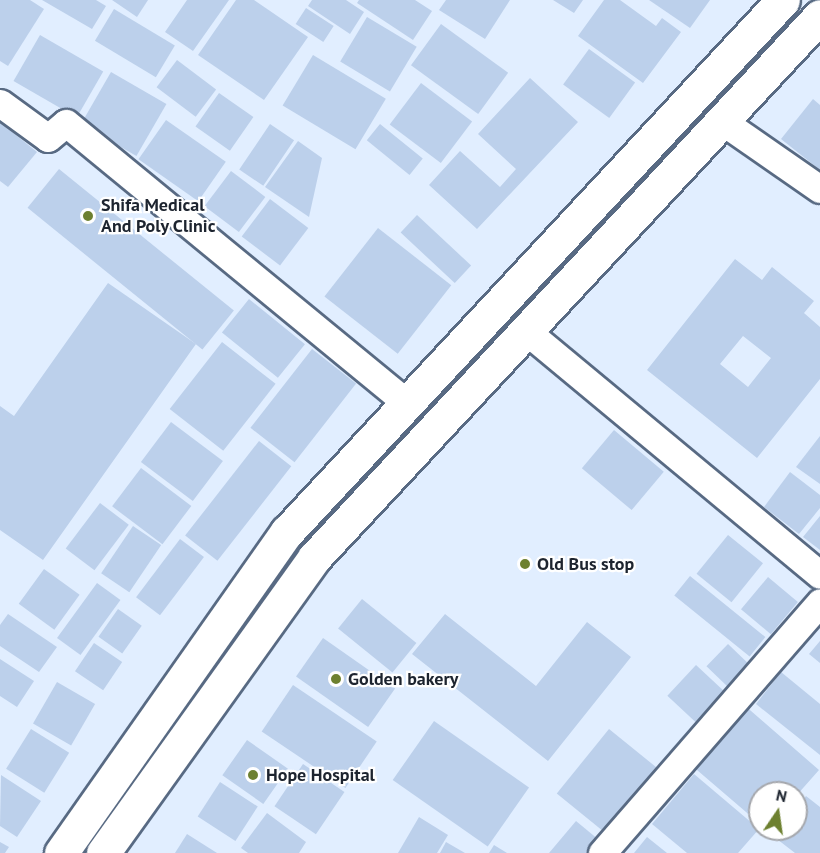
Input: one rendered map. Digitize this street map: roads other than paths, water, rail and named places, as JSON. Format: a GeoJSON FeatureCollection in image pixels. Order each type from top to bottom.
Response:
{"type":"FeatureCollection","features":[{"type":"Feature","properties":{"kind":"highway"},"geometry":{"type":"LineString","coordinates":[[61,853],[287,532],[783,0]]}},
{"type":"Feature","properties":{"kind":"highway"},"geometry":{"type":"LineString","coordinates":[[103,853],[314,558],[820,16]]}},
{"type":"Feature","properties":{"kind":"street"},"geometry":{"type":"LineString","coordinates":[[0,103],[48,138],[66,123],[407,403]]}},
{"type":"Feature","properties":{"kind":"street"},"geometry":{"type":"LineString","coordinates":[[722,121],[820,189]]}},
{"type":"Feature","properties":{"kind":"street"},"geometry":{"type":"LineString","coordinates":[[525,330],[820,575]]}},
{"type":"Feature","properties":{"kind":"street"},"geometry":{"type":"LineString","coordinates":[[602,853],[820,603]]}},
{"type":"Feature","properties":{"kind":"place","name":"Shifa Medical And Poly Clinic"},"geometry":{"type":"Point","coordinates":[88,216]}},
{"type":"Feature","properties":{"kind":"place","name":"Old Bus stop"},"geometry":{"type":"Point","coordinates":[525,564]}},
{"type":"Feature","properties":{"kind":"place","name":"Golden bakery"},"geometry":{"type":"Point","coordinates":[336,679]}},
{"type":"Feature","properties":{"kind":"place","name":"Hope Hospital"},"geometry":{"type":"Point","coordinates":[253,775]}}]}
